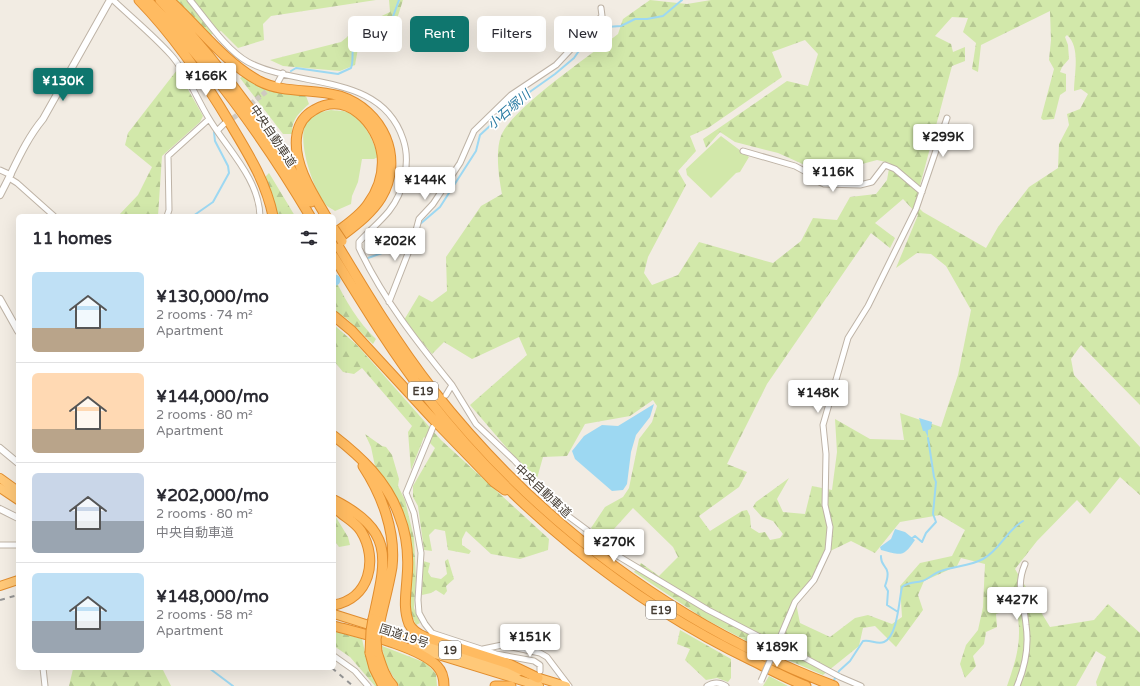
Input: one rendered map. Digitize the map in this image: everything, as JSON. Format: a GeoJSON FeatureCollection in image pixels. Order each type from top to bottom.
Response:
{"type":"FeatureCollection","features":[{"type":"Feature","properties":{"kind":"highway"},"geometry":{"type":"LineString","coordinates":[[139,0],[178,46],[206,84],[253,161],[269,196],[273,214]]}},
{"type":"Feature","properties":{"kind":"highway","name":"中央自動車道"},"geometry":{"type":"LineString","coordinates":[[148,0],[191,46],[237,105],[289,181],[309,214]]}},
{"type":"Feature","properties":{"kind":"highway","name":"中央自動車道"},"geometry":{"type":"LineString","coordinates":[[160,0],[202,46],[244,100],[296,176],[319,214]]}},
{"type":"Feature","properties":{"kind":"highway"},"geometry":{"type":"LineString","coordinates":[[169,0],[221,53],[245,72],[268,85],[279,88],[338,95],[352,101],[374,118],[382,129],[389,144],[391,158],[390,174],[385,189],[380,199],[362,220],[337,242]]}},
{"type":"Feature","properties":{"kind":"highway"},"geometry":{"type":"LineString","coordinates":[[325,214],[305,175],[297,147],[297,134],[302,121],[312,111],[329,104],[338,104],[358,112],[375,131],[380,142],[383,168],[380,183],[367,205],[336,232]]}},
{"type":"Feature","properties":{"kind":"highway","name":"中央自動車道"},"geometry":{"type":"LineString","coordinates":[[337,242],[369,297],[412,361],[463,426],[492,458],[550,515],[620,570],[689,616],[762,655],[834,686]]}},
{"type":"Feature","properties":{"kind":"highway","name":"中央自動車道"},"geometry":{"type":"LineString","coordinates":[[336,260],[388,342],[427,397],[474,452],[531,510],[614,578],[674,618],[729,649],[806,686]]}},
{"type":"Feature","properties":{"kind":"highway"},"geometry":{"type":"LineString","coordinates":[[336,318],[352,331],[433,419],[494,482],[531,510]]}},
{"type":"Feature","properties":{"kind":"highway"},"geometry":{"type":"LineString","coordinates":[[336,438],[377,476],[394,502],[400,516],[407,554],[405,612],[409,625],[416,632],[425,637],[509,664],[539,678]]}},
{"type":"Feature","properties":{"kind":"highway"},"geometry":{"type":"LineString","coordinates":[[356,455],[379,494],[388,520],[391,536],[392,568],[376,620]]}},
{"type":"Feature","properties":{"kind":"highway"},"geometry":{"type":"LineString","coordinates":[[0,478],[16,490]]}},
{"type":"Feature","properties":{"kind":"highway"},"geometry":{"type":"LineString","coordinates":[[0,488],[16,499]]}},
{"type":"Feature","properties":{"kind":"highway"},"geometry":{"type":"LineString","coordinates":[[336,501],[365,520],[377,534],[382,545],[383,571],[376,620],[374,668],[383,686]]}},
{"type":"Feature","properties":{"kind":"highway"},"geometry":{"type":"LineString","coordinates":[[336,508],[350,519],[360,530],[370,553],[366,582],[358,594],[347,602],[336,605]]}},
{"type":"Feature","properties":{"kind":"highway"},"geometry":{"type":"LineString","coordinates":[[0,586],[16,581]]}},
{"type":"Feature","properties":{"kind":"highway","name":"国道19号"},"geometry":{"type":"LineString","coordinates":[[336,615],[539,678]]}},
{"type":"Feature","properties":{"kind":"highway","name":"国道19号"},"geometry":{"type":"LineString","coordinates":[[336,623],[568,686]]}},
{"type":"Feature","properties":{"kind":"highway"},"geometry":{"type":"LineString","coordinates":[[336,627],[411,651],[431,660],[439,667],[444,678],[444,686]]}},
{"type":"Feature","properties":{"kind":"highway"},"geometry":{"type":"LineString","coordinates":[[374,653],[393,686]]}},
{"type":"Feature","properties":{"kind":"highway"},"geometry":{"type":"LineString","coordinates":[[495,686],[511,686]]}},
{"type":"Feature","properties":{"kind":"street"},"geometry":{"type":"LineString","coordinates":[[0,195],[24,146],[32,132],[43,119],[110,0]]}},
{"type":"Feature","properties":{"kind":"street"},"geometry":{"type":"LineString","coordinates":[[113,0],[171,55],[183,71],[209,119],[218,130],[252,184],[260,214]]}},
{"type":"Feature","properties":{"kind":"street"},"geometry":{"type":"LineString","coordinates":[[190,0],[234,51],[247,62],[283,74],[315,80],[369,97],[389,113],[396,122],[407,149],[403,183],[390,210],[358,245],[367,266],[389,302],[416,341],[452,385],[476,424],[514,460],[560,510],[587,530],[608,550],[708,610],[840,677],[861,686]]}},
{"type":"Feature","properties":{"kind":"street"},"geometry":{"type":"LineString","coordinates":[[389,302],[417,229],[419,219],[433,204],[460,163],[474,131],[511,95],[556,65],[587,30],[598,22],[602,16],[601,8]]}},
{"type":"Feature","properties":{"kind":"street"},"geometry":{"type":"LineString","coordinates":[[278,82],[283,74]]}},
{"type":"Feature","properties":{"kind":"street"},"geometry":{"type":"LineString","coordinates":[[760,684],[795,602],[814,580],[828,550],[830,528],[825,501],[826,454],[823,425],[848,338],[877,288],[916,209],[947,118]]}},
{"type":"Feature","properties":{"kind":"street"},"geometry":{"type":"LineString","coordinates":[[168,214],[169,210],[168,156],[209,119]]}},
{"type":"Feature","properties":{"kind":"street"},"geometry":{"type":"LineString","coordinates":[[218,130],[224,124]]}},
{"type":"Feature","properties":{"kind":"street"},"geometry":{"type":"LineString","coordinates":[[743,151],[795,166],[808,173],[815,180],[824,184],[860,185],[872,182],[885,165],[895,169],[922,192]]}},
{"type":"Feature","properties":{"kind":"street"},"geometry":{"type":"LineString","coordinates":[[0,170],[52,214]]}},
{"type":"Feature","properties":{"kind":"street"},"geometry":{"type":"LineString","coordinates":[[0,299],[16,328]]}},
{"type":"Feature","properties":{"kind":"street"},"geometry":{"type":"LineString","coordinates":[[446,395],[452,385]]}},
{"type":"Feature","properties":{"kind":"street"},"geometry":{"type":"LineString","coordinates":[[433,427],[409,482],[406,493],[414,513],[421,553],[419,613],[432,633],[482,650],[534,661],[540,665],[539,678]]}},
{"type":"Feature","properties":{"kind":"street"},"geometry":{"type":"LineString","coordinates":[[0,448],[16,461]]}},
{"type":"Feature","properties":{"kind":"street"},"geometry":{"type":"LineString","coordinates":[[0,478],[16,485]]}},
{"type":"Feature","properties":{"kind":"street"},"geometry":{"type":"LineString","coordinates":[[0,509],[16,517]]}},
{"type":"Feature","properties":{"kind":"street"},"geometry":{"type":"LineString","coordinates":[[0,545],[16,545]]}},
{"type":"Feature","properties":{"kind":"street"},"geometry":{"type":"LineString","coordinates":[[1017,686],[1027,650],[1026,625],[1020,589],[1020,575],[1025,564]]}},
{"type":"Feature","properties":{"kind":"street"},"geometry":{"type":"LineString","coordinates":[[482,650],[502,645],[540,653],[547,657],[568,686]]}},
{"type":"Feature","properties":{"kind":"street"},"geometry":{"type":"LineString","coordinates":[[336,657],[355,671],[368,686]]}},
{"type":"Feature","properties":{"kind":"street"},"geometry":{"type":"LineString","coordinates":[[43,670],[45,686]]}},
{"type":"Feature","properties":{"kind":"street"},"geometry":{"type":"LineString","coordinates":[[707,686],[712,683],[721,683],[726,686]]}},
{"type":"Feature","properties":{"kind":"green space"},"geometry":{"type":"Polygon","coordinates":[[[173,0],[376,0],[271,16],[263,24],[264,40],[238,48],[221,31],[210,35],[173,0]]]}},
{"type":"Feature","properties":{"kind":"green space"},"geometry":{"type":"Polygon","coordinates":[[[389,0],[403,0],[398,16],[382,16],[390,12],[389,0]]]}},
{"type":"Feature","properties":{"kind":"green space"},"geometry":{"type":"Polygon","coordinates":[[[650,0],[687,4],[711,0],[1140,0],[1140,405],[1081,345],[1071,359],[1074,375],[1140,447],[1140,495],[1120,477],[1090,514],[1077,500],[1037,541],[1015,569],[1050,627],[1094,620],[1108,604],[1140,633],[1140,686],[1097,686],[1096,682],[1106,657],[1096,651],[1076,686],[1007,686],[1014,666],[1018,647],[1019,628],[1016,607],[996,614],[997,627],[986,632],[984,644],[973,656],[976,666],[965,678],[960,664],[966,645],[978,630],[983,607],[985,564],[961,558],[957,566],[924,581],[918,595],[923,610],[896,647],[875,626],[863,628],[859,646],[823,675],[760,648],[703,618],[634,572],[641,563],[659,576],[678,557],[673,547],[633,508],[604,540],[591,528],[605,507],[623,497],[629,488],[639,439],[652,422],[657,406],[653,400],[630,416],[585,424],[567,456],[543,457],[536,482],[470,405],[527,355],[519,337],[472,359],[444,342],[432,354],[404,320],[419,295],[432,302],[447,291],[446,257],[481,206],[502,194],[498,150],[501,136],[508,125],[535,97],[594,52],[612,52],[612,38],[618,34],[623,19],[650,0]],[[1050,11],[981,45],[978,72],[972,69],[976,43],[963,32],[968,18],[952,17],[935,36],[951,44],[953,52],[965,47],[965,61],[952,66],[915,204],[923,212],[986,248],[998,227],[1029,187],[1058,168],[1059,144],[1069,125],[1067,114],[1080,109],[1088,94],[1081,89],[1074,91],[1076,61],[1074,46],[1067,35],[1065,37],[1068,45],[1069,59],[1062,67],[1060,72],[1066,74],[1066,91],[1060,95],[1054,119],[1043,120],[1041,118],[1054,69],[1049,60],[1051,40],[1050,11]],[[805,40],[772,52],[782,77],[708,128],[690,136],[696,151],[678,171],[686,185],[648,257],[644,273],[652,285],[678,275],[699,242],[773,263],[801,241],[813,218],[837,220],[850,197],[876,194],[887,180],[890,163],[877,160],[825,174],[778,153],[735,142],[720,132],[706,148],[703,139],[787,81],[808,86],[818,54],[805,40]],[[903,199],[875,223],[895,238],[890,248],[871,233],[767,384],[727,464],[747,472],[739,487],[699,516],[710,531],[742,511],[747,510],[750,516],[751,528],[759,533],[765,532],[770,540],[780,538],[783,534],[773,521],[762,517],[753,507],[756,502],[789,478],[777,499],[783,512],[805,514],[812,486],[832,490],[837,452],[835,419],[870,439],[904,440],[900,413],[941,427],[958,375],[971,310],[946,266],[931,254],[917,253],[896,268],[918,215],[903,199]],[[940,515],[900,522],[875,553],[851,541],[824,554],[812,578],[795,598],[800,623],[830,637],[855,618],[868,615],[892,624],[902,617],[900,586],[920,563],[952,556],[965,530],[940,515]]]}},
{"type":"Feature","properties":{"kind":"green space"},"geometry":{"type":"Polygon","coordinates":[[[348,36],[348,52],[357,52],[355,65],[340,71],[283,66],[270,60],[341,42],[348,36]]]}},
{"type":"Feature","properties":{"kind":"green space"},"geometry":{"type":"Polygon","coordinates":[[[177,70],[203,116],[200,122],[162,156],[158,214],[120,214],[138,195],[152,167],[125,145],[128,133],[177,70]]]}},
{"type":"Feature","properties":{"kind":"green space"},"geometry":{"type":"Polygon","coordinates":[[[243,76],[258,84],[281,92],[306,96],[309,104],[294,121],[292,134],[283,134],[240,78],[243,76]]]}},
{"type":"Feature","properties":{"kind":"green space"},"geometry":{"type":"Polygon","coordinates":[[[331,110],[347,112],[353,115],[363,125],[374,144],[378,157],[374,159],[362,159],[358,182],[352,196],[351,204],[335,211],[327,206],[317,190],[308,165],[303,140],[304,129],[309,119],[318,113],[331,110]]]}},
{"type":"Feature","properties":{"kind":"green space"},"geometry":{"type":"Polygon","coordinates":[[[721,136],[749,157],[740,172],[736,173],[711,198],[687,175],[686,169],[721,136]]]}},
{"type":"Feature","properties":{"kind":"green space"},"geometry":{"type":"Polygon","coordinates":[[[269,173],[294,214],[277,214],[272,194],[264,178],[269,173]]]}},
{"type":"Feature","properties":{"kind":"green space"},"geometry":{"type":"Polygon","coordinates":[[[336,281],[352,310],[376,339],[373,344],[347,319],[336,311],[336,281]]]}},
{"type":"Feature","properties":{"kind":"green space"},"geometry":{"type":"Polygon","coordinates":[[[336,327],[357,345],[441,440],[549,539],[548,550],[520,559],[491,554],[466,531],[462,539],[462,545],[471,551],[469,554],[448,550],[445,531],[435,529],[429,535],[432,551],[424,550],[418,506],[413,497],[413,486],[435,448],[424,437],[411,470],[408,432],[412,426],[362,368],[354,374],[343,372],[336,363],[336,327]]]}},
{"type":"Feature","properties":{"kind":"green space"},"geometry":{"type":"Polygon","coordinates":[[[365,434],[382,446],[386,447],[392,455],[399,479],[398,486],[405,500],[414,538],[416,579],[414,608],[420,623],[416,625],[411,614],[409,603],[408,539],[376,471],[371,447],[365,434]]]}},
{"type":"Feature","properties":{"kind":"green space"},"geometry":{"type":"Polygon","coordinates":[[[336,517],[348,537],[350,545],[339,547],[336,543],[336,517]]]}},
{"type":"Feature","properties":{"kind":"green space"},"geometry":{"type":"Polygon","coordinates":[[[448,559],[454,579],[446,586],[447,591],[444,595],[436,590],[422,595],[423,561],[430,563],[428,572],[431,577],[441,579],[447,574],[445,561],[448,559]]]}},
{"type":"Feature","properties":{"kind":"green space"},"geometry":{"type":"Polygon","coordinates":[[[680,630],[731,659],[731,678],[728,682],[717,678],[706,680],[685,660],[690,649],[677,644],[680,630]]]}},
{"type":"Feature","properties":{"kind":"green space"},"geometry":{"type":"Polygon","coordinates":[[[336,632],[362,639],[366,658],[379,686],[375,686],[350,657],[336,647],[336,632]]]}},
{"type":"Feature","properties":{"kind":"green space"},"geometry":{"type":"Polygon","coordinates":[[[382,646],[426,663],[436,674],[437,686],[399,686],[385,663],[382,646]]]}},
{"type":"Feature","properties":{"kind":"green space"},"geometry":{"type":"Polygon","coordinates":[[[73,670],[163,670],[171,686],[69,686],[73,670]]]}},
{"type":"Feature","properties":{"kind":"green space"},"geometry":{"type":"Polygon","coordinates":[[[769,676],[788,686],[763,686],[769,676]]]}},
{"type":"Feature","properties":{"kind":"water"},"geometry":{"type":"Polygon","coordinates":[[[654,404],[650,417],[636,435],[631,452],[627,484],[623,490],[612,491],[575,459],[572,451],[584,436],[602,425],[618,426],[654,404]]]}},
{"type":"Feature","properties":{"kind":"water"},"geometry":{"type":"Polygon","coordinates":[[[919,418],[932,422],[931,429],[928,430],[928,437],[925,431],[923,431],[919,418]]]}},
{"type":"Feature","properties":{"kind":"water"},"geometry":{"type":"Polygon","coordinates":[[[895,529],[905,532],[915,540],[907,550],[901,554],[881,550],[880,547],[891,539],[895,529]]]}},
{"type":"Feature","properties":{"kind":"waterway"},"geometry":{"type":"LineString","coordinates":[[291,71],[296,68],[338,74],[351,68],[354,45],[391,22],[399,0]]}},
{"type":"Feature","properties":{"kind":"waterway","name":"小石塚川"},"geometry":{"type":"LineString","coordinates":[[419,225],[440,207],[476,151],[480,135],[517,101],[555,74],[574,58],[583,45],[606,27],[621,26],[635,19],[647,19],[663,16],[682,0]]}},
{"type":"Feature","properties":{"kind":"waterway"},"geometry":{"type":"LineString","coordinates":[[196,214],[213,202],[229,173],[228,166],[215,141],[214,132]]}},
{"type":"Feature","properties":{"kind":"waterway","name":"小石塚川"},"geometry":{"type":"LineString","coordinates":[[368,258],[382,253],[390,244],[416,227]]}},
{"type":"Feature","properties":{"kind":"waterway"},"geometry":{"type":"LineString","coordinates":[[911,539],[915,536],[922,542],[926,533],[936,522],[933,514],[936,482],[928,438]]}},
{"type":"Feature","properties":{"kind":"waterway"},"geometry":{"type":"LineString","coordinates":[[834,680],[839,671],[850,661],[863,641],[881,643],[889,638],[895,625],[902,587],[904,585],[919,582],[941,571],[983,559],[994,551],[1012,530],[1023,521]]}},
{"type":"Feature","properties":{"kind":"waterway"},"geometry":{"type":"LineString","coordinates":[[881,556],[882,563],[888,574],[885,586],[888,591],[887,605],[898,612]]}},
{"type":"Feature","properties":{"kind":"waterway"},"geometry":{"type":"LineString","coordinates":[[212,670],[233,686]]}},
{"type":"Feature","properties":{"kind":"tunnel"},"geometry":{"type":"LineString","coordinates":[[227,123],[272,87]]}},
{"type":"Feature","properties":{"kind":"railway"},"geometry":{"type":"LineString","coordinates":[[0,600],[16,596]]}},
{"type":"Feature","properties":{"kind":"railway"},"geometry":{"type":"LineString","coordinates":[[334,670],[353,686]]}}]}
